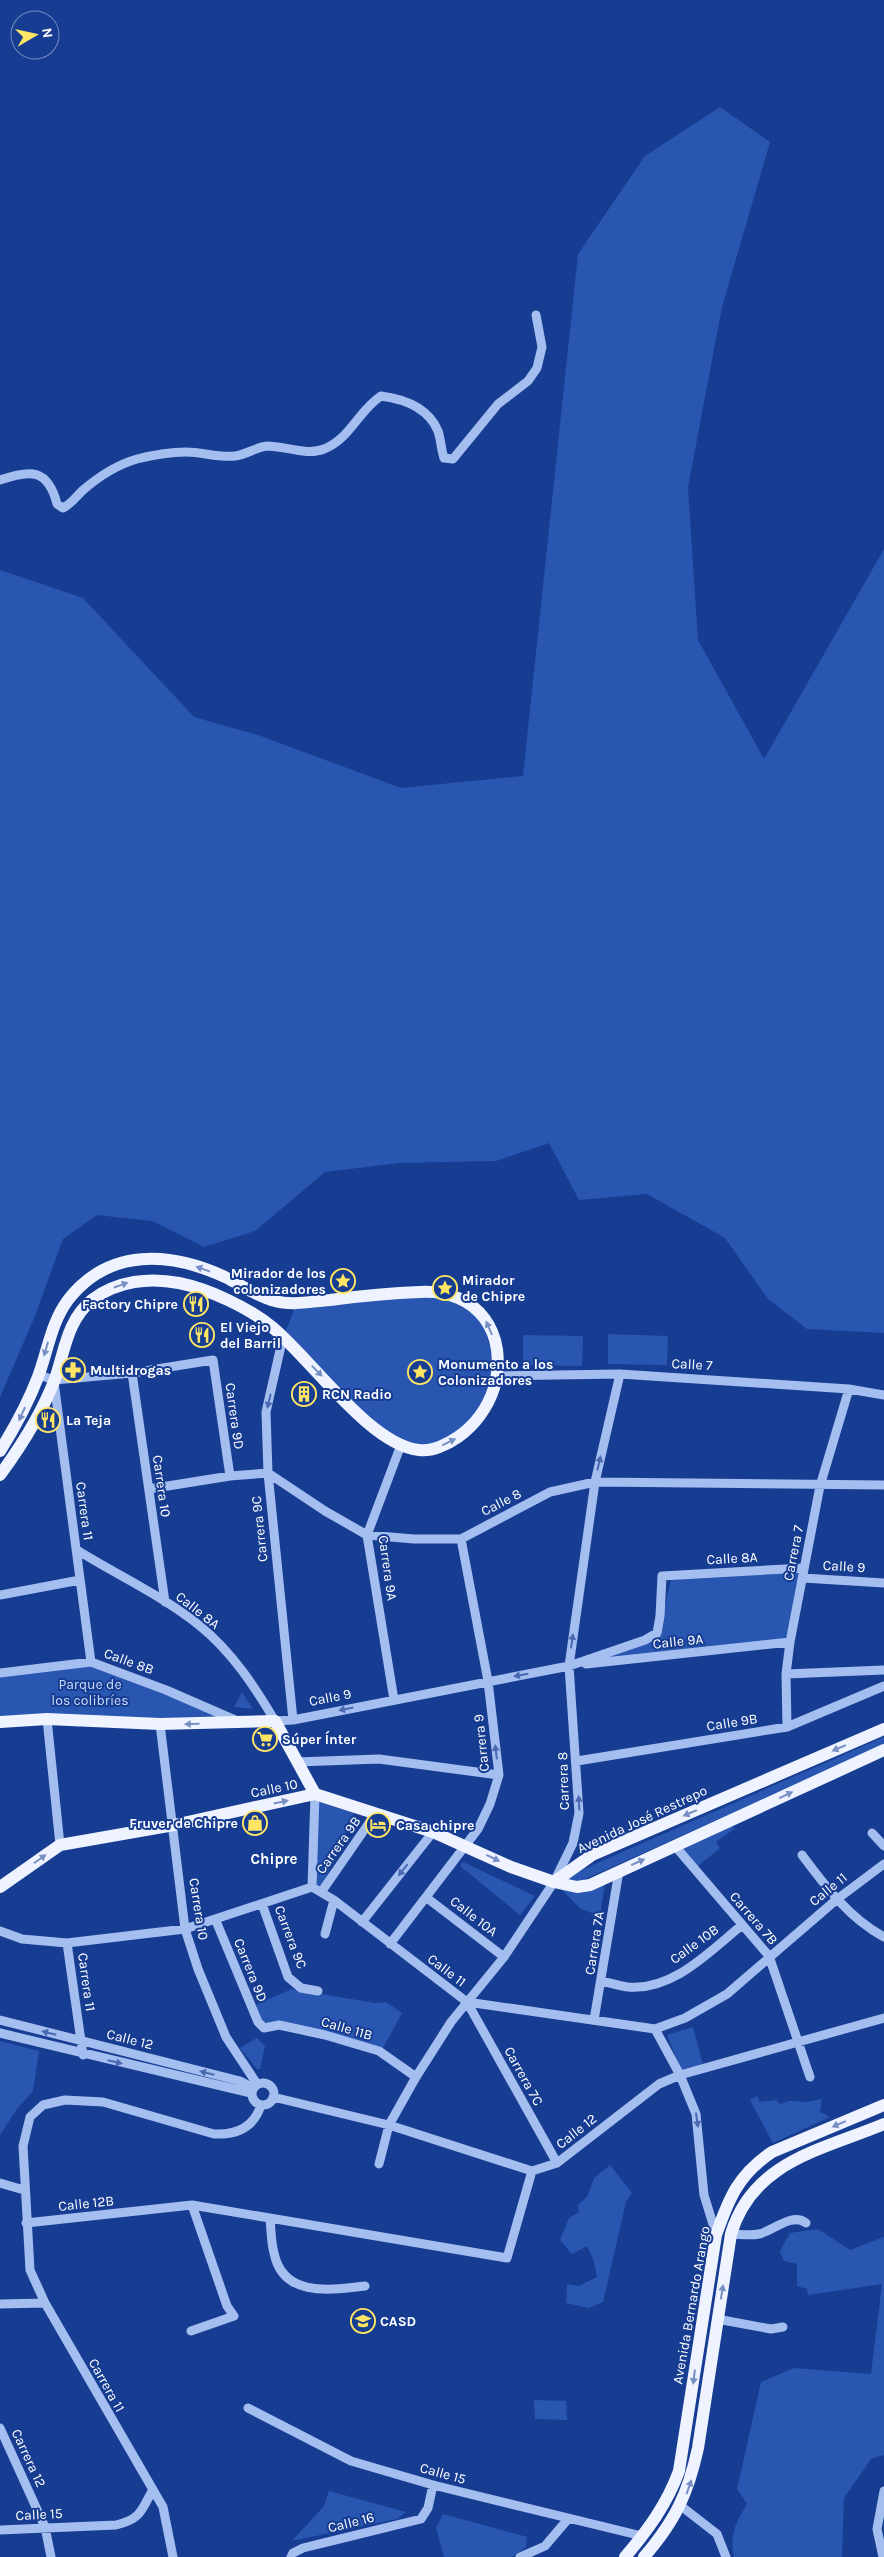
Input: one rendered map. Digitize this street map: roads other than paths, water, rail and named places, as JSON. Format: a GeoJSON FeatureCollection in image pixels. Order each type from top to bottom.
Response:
{"type":"FeatureCollection","features":[{"type":"Feature","properties":{"kind":"main road"},"geometry":{"type":"LineString","coordinates":[[0,1450],[18,1422],[39,1375],[54,1324],[66,1303],[87,1280],[110,1267],[158,1258],[178,1260],[221,1275],[276,1302],[297,1303],[426,1292],[446,1293],[471,1303],[481,1313],[489,1326],[496,1353],[497,1376],[492,1395],[484,1410],[472,1425],[457,1438],[428,1450],[417,1450],[401,1445],[370,1425],[269,1324],[222,1298],[194,1286],[160,1280],[133,1281],[117,1286],[92,1300],[76,1317],[71,1326],[54,1380],[31,1429],[0,1475]]}},
{"type":"Feature","properties":{"kind":"main road","name":"Calle 9"},"geometry":{"type":"LineString","coordinates":[[0,1722],[47,1719],[160,1724],[275,1721]]}},
{"type":"Feature","properties":{"kind":"main road"},"geometry":{"type":"LineString","coordinates":[[275,1721],[315,1794]]}},
{"type":"Feature","properties":{"kind":"main road","name":"Avenida José Restrepo"},"geometry":{"type":"LineString","coordinates":[[554,1882],[592,1856],[884,1729]]}},
{"type":"Feature","properties":{"kind":"main road"},"geometry":{"type":"LineString","coordinates":[[554,1882],[577,1887],[590,1885],[884,1750]]}},
{"type":"Feature","properties":{"kind":"main road","name":"Calle 10"},"geometry":{"type":"LineString","coordinates":[[0,1887],[60,1845],[174,1825],[315,1794],[433,1832],[510,1867],[554,1882]]}},
{"type":"Feature","properties":{"kind":"main road","name":"Avenida Bernardo Arango"},"geometry":{"type":"LineString","coordinates":[[625,2557],[642,2536],[670,2494],[679,2471],[716,2235],[729,2199],[742,2178],[757,2162],[772,2152],[884,2105]]}},
{"type":"Feature","properties":{"kind":"main road","name":"Avenida Bernardo Arango"},"geometry":{"type":"LineString","coordinates":[[644,2557],[681,2506],[691,2482],[731,2234],[753,2192],[768,2176],[784,2165],[884,2124]]}},
{"type":"Feature","properties":{"kind":"street"},"geometry":{"type":"LineString","coordinates":[[0,480],[26,472],[44,477],[52,488],[57,504],[62,508],[71,504],[82,492],[113,467],[149,456],[188,452],[213,457],[236,456],[265,446],[304,451],[322,450],[340,440],[354,426],[366,407],[380,396],[394,397],[420,407],[438,431],[444,458],[453,459],[498,404],[528,382],[537,368],[542,347],[536,315]]}},
{"type":"Feature","properties":{"kind":"street","name":"Carrera 9C"},"geometry":{"type":"LineString","coordinates":[[284,1337],[266,1412],[268,1473],[293,1720]]}},
{"type":"Feature","properties":{"kind":"street","name":"Carrera 9D"},"geometry":{"type":"LineString","coordinates":[[132,1373],[213,1360],[230,1476]]}},
{"type":"Feature","properties":{"kind":"street"},"geometry":{"type":"LineString","coordinates":[[39,1375],[54,1380],[132,1373]]}},
{"type":"Feature","properties":{"kind":"street","name":"Carrera 10"},"geometry":{"type":"LineString","coordinates":[[132,1373],[165,1602]]}},
{"type":"Feature","properties":{"kind":"street","name":"Calle 7"},"geometry":{"type":"LineString","coordinates":[[497,1376],[620,1374],[849,1389],[884,1395]]}},
{"type":"Feature","properties":{"kind":"street","name":"Carrera 8"},"geometry":{"type":"LineString","coordinates":[[379,2164],[389,2125],[416,2077],[451,2022],[504,1956],[554,1882],[573,1844],[579,1812],[569,1666],[595,1482],[620,1374]]}},
{"type":"Feature","properties":{"kind":"street","name":"Carrera 11"},"geometry":{"type":"LineString","coordinates":[[54,1380],[91,1662]]}},
{"type":"Feature","properties":{"kind":"street","name":"Carrera 7"},"geometry":{"type":"LineString","coordinates":[[787,1727],[786,1674],[790,1642],[820,1486],[849,1389]]}},
{"type":"Feature","properties":{"kind":"street","name":"Carrera 9A"},"geometry":{"type":"LineString","coordinates":[[394,1700],[367,1535],[401,1445]]}},
{"type":"Feature","properties":{"kind":"street"},"geometry":{"type":"LineString","coordinates":[[149,1489],[230,1476],[268,1473],[325,1511],[367,1535],[461,1539]]}},
{"type":"Feature","properties":{"kind":"street","name":"Calle 8"},"geometry":{"type":"LineString","coordinates":[[461,1539],[550,1492],[595,1482],[820,1486],[884,1485]]}},
{"type":"Feature","properties":{"kind":"street","name":"Carrera 9"},"geometry":{"type":"LineString","coordinates":[[390,1944],[478,1830],[490,1804],[499,1775],[488,1681],[461,1539]]}},
{"type":"Feature","properties":{"kind":"street","name":"Calle 8A"},"geometry":{"type":"LineString","coordinates":[[76,1550],[165,1602],[201,1627],[250,1678],[275,1721]]}},
{"type":"Feature","properties":{"kind":"street","name":"Calle 8A"},"geometry":{"type":"LineString","coordinates":[[657,1633],[660,1616],[662,1576],[804,1568]]}},
{"type":"Feature","properties":{"kind":"street","name":"Calle 9"},"geometry":{"type":"LineString","coordinates":[[803,1578],[884,1583]]}},
{"type":"Feature","properties":{"kind":"street"},"geometry":{"type":"LineString","coordinates":[[0,1595],[80,1580]]}},
{"type":"Feature","properties":{"kind":"street","name":"Calle 9"},"geometry":{"type":"LineString","coordinates":[[275,1721],[293,1720],[569,1666],[645,1640],[657,1633]]}},
{"type":"Feature","properties":{"kind":"street","name":"Calle 9A"},"geometry":{"type":"LineString","coordinates":[[569,1666],[790,1642]]}},
{"type":"Feature","properties":{"kind":"street","name":"Calle 8B"},"geometry":{"type":"LineString","coordinates":[[0,1673],[91,1662],[166,1690],[241,1723]]}},
{"type":"Feature","properties":{"kind":"street"},"geometry":{"type":"LineString","coordinates":[[786,1674],[884,1670]]}},
{"type":"Feature","properties":{"kind":"street","name":"Calle 9B"},"geometry":{"type":"LineString","coordinates":[[577,1761],[787,1727],[884,1686]]}},
{"type":"Feature","properties":{"kind":"street"},"geometry":{"type":"LineString","coordinates":[[47,1719],[60,1845]]}},
{"type":"Feature","properties":{"kind":"street","name":"Carrera 10"},"geometry":{"type":"LineString","coordinates":[[160,1724],[174,1825],[185,1929],[198,1969],[226,2037],[254,2088]]}},
{"type":"Feature","properties":{"kind":"street"},"geometry":{"type":"LineString","coordinates":[[297,1762],[379,1759],[499,1775]]}},
{"type":"Feature","properties":{"kind":"street"},"geometry":{"type":"LineString","coordinates":[[0,1931],[22,1939],[67,1943],[185,1929],[216,1921],[312,1887],[315,1794]]}},
{"type":"Feature","properties":{"kind":"street","name":"Carrera 9B"},"geometry":{"type":"LineString","coordinates":[[322,1891],[376,1813]]}},
{"type":"Feature","properties":{"kind":"street"},"geometry":{"type":"LineString","coordinates":[[362,1922],[433,1832]]}},
{"type":"Feature","properties":{"kind":"street"},"geometry":{"type":"LineString","coordinates":[[872,1833],[884,1846]]}},
{"type":"Feature","properties":{"kind":"street","name":"Carrera 7B"},"geometry":{"type":"LineString","coordinates":[[675,1846],[769,1956],[810,2077]]}},
{"type":"Feature","properties":{"kind":"street"},"geometry":{"type":"LineString","coordinates":[[802,1855],[836,1900],[872,1931],[884,1937]]}},
{"type":"Feature","properties":{"kind":"street","name":"Calle 11"},"geometry":{"type":"LineString","coordinates":[[312,1887],[322,1891],[467,2002],[655,2028],[685,2018],[727,1994],[836,1900],[884,1864]]}},
{"type":"Feature","properties":{"kind":"street","name":"Carrera 7A"},"geometry":{"type":"LineString","coordinates":[[594,2020],[619,1871]]}},
{"type":"Feature","properties":{"kind":"street","name":"Calle 10A"},"geometry":{"type":"LineString","coordinates":[[427,1898],[504,1956]]}},
{"type":"Feature","properties":{"kind":"street"},"geometry":{"type":"LineString","coordinates":[[325,1934],[334,1900]]}},
{"type":"Feature","properties":{"kind":"street","name":"Carrera 9C"},"geometry":{"type":"LineString","coordinates":[[262,1904],[288,1976],[301,1988],[318,1991]]}},
{"type":"Feature","properties":{"kind":"street","name":"Carrera 9D"},"geometry":{"type":"LineString","coordinates":[[216,1921],[258,2022],[264,2028]]}},
{"type":"Feature","properties":{"kind":"street","name":"Calle 10B"},"geometry":{"type":"LineString","coordinates":[[602,1981],[629,1987],[662,1981],[682,1973],[742,1925]]}},
{"type":"Feature","properties":{"kind":"street","name":"Carrera 11"},"geometry":{"type":"LineString","coordinates":[[67,1943],[83,2055]]}},
{"type":"Feature","properties":{"kind":"street","name":"Carrera 7C"},"geometry":{"type":"LineString","coordinates":[[467,2002],[557,2163]]}},
{"type":"Feature","properties":{"kind":"street","name":"Calle 12"},"geometry":{"type":"LineString","coordinates":[[532,2171],[557,2163],[659,2084],[680,2075],[884,2018]]}},
{"type":"Feature","properties":{"kind":"street","name":"Calle 12"},"geometry":{"type":"LineString","coordinates":[[0,2020],[240,2081],[254,2088]]}},
{"type":"Feature","properties":{"kind":"street","name":"Calle 11B"},"geometry":{"type":"LineString","coordinates":[[264,2028],[279,2025],[325,2034],[379,2051],[416,2077]]}},
{"type":"Feature","properties":{"kind":"street"},"geometry":{"type":"LineString","coordinates":[[655,2028],[680,2075],[696,2114],[704,2195],[716,2235]]}},
{"type":"Feature","properties":{"kind":"street","name":"Calle 12"},"geometry":{"type":"LineString","coordinates":[[0,2033],[83,2055],[254,2088]]}},
{"type":"Feature","properties":{"kind":"street"},"geometry":{"type":"LineString","coordinates":[[261,2105],[252,2099],[254,2088],[267,2083],[271,2086],[273,2097]]}},
{"type":"Feature","properties":{"kind":"street"},"geometry":{"type":"LineString","coordinates":[[273,2097],[389,2125],[532,2171]]}},
{"type":"Feature","properties":{"kind":"street"},"geometry":{"type":"LineString","coordinates":[[26,2223],[23,2146],[30,2117],[43,2105],[65,2100],[102,2102],[214,2134],[232,2134],[248,2126],[255,2118],[261,2105],[266,2104],[273,2097]]}},
{"type":"Feature","properties":{"kind":"street","name":"Calle 12B"},"geometry":{"type":"LineString","coordinates":[[26,2223],[192,2205],[507,2258],[532,2171]]}},
{"type":"Feature","properties":{"kind":"street"},"geometry":{"type":"LineString","coordinates":[[0,2183],[24,2190]]}},
{"type":"Feature","properties":{"kind":"street"},"geometry":{"type":"LineString","coordinates":[[191,2331],[234,2316],[227,2306],[192,2205]]}},
{"type":"Feature","properties":{"kind":"street"},"geometry":{"type":"LineString","coordinates":[[270,2218],[274,2254],[282,2272],[297,2285],[330,2290],[365,2286]]}},
{"type":"Feature","properties":{"kind":"street"},"geometry":{"type":"LineString","coordinates":[[731,2234],[758,2235],[794,2219],[801,2219],[806,2224]]}},
{"type":"Feature","properties":{"kind":"street","name":"Carrera 11"},"geometry":{"type":"LineString","coordinates":[[26,2223],[30,2270],[45,2303],[163,2508],[173,2557]]}},
{"type":"Feature","properties":{"kind":"street"},"geometry":{"type":"LineString","coordinates":[[0,2304],[45,2303]]}},
{"type":"Feature","properties":{"kind":"street"},"geometry":{"type":"LineString","coordinates":[[717,2319],[771,2329],[783,2327]]}},
{"type":"Feature","properties":{"kind":"street","name":"Calle 15"},"geometry":{"type":"LineString","coordinates":[[248,2408],[351,2461],[433,2485],[642,2536]]}},
{"type":"Feature","properties":{"kind":"street","name":"Carrera 12"},"geometry":{"type":"LineString","coordinates":[[0,2428],[45,2527],[51,2557]]}},
{"type":"Feature","properties":{"kind":"street","name":"Calle 16"},"geometry":{"type":"LineString","coordinates":[[291,2557],[293,2553],[303,2548],[421,2519],[428,2508],[433,2485]]}},
{"type":"Feature","properties":{"kind":"street","name":"Calle 15"},"geometry":{"type":"LineString","coordinates":[[0,2530],[116,2525],[133,2521],[142,2510],[152,2490]]}},
{"type":"Feature","properties":{"kind":"street"},"geometry":{"type":"LineString","coordinates":[[883,2557],[877,2529],[884,2491]]}},
{"type":"Feature","properties":{"kind":"street"},"geometry":{"type":"LineString","coordinates":[[681,2506],[717,2534],[726,2557]]}},
{"type":"Feature","properties":{"kind":"street"},"geometry":{"type":"LineString","coordinates":[[520,2557],[545,2546],[568,2518]]}},
{"type":"Feature","properties":{"kind":"place","name":"Mirador de los colonizadores"},"geometry":{"type":"Point","coordinates":[343,1281]}},
{"type":"Feature","properties":{"kind":"place","name":"Mirador de Chipre"},"geometry":{"type":"Point","coordinates":[445,1288]}},
{"type":"Feature","properties":{"kind":"place","name":"Factory Chipre"},"geometry":{"type":"Point","coordinates":[196,1304]}},
{"type":"Feature","properties":{"kind":"place","name":"El Viejo del Barril"},"geometry":{"type":"Point","coordinates":[202,1335]}},
{"type":"Feature","properties":{"kind":"place","name":"Multidrogas"},"geometry":{"type":"Point","coordinates":[73,1370]}},
{"type":"Feature","properties":{"kind":"place","name":"Monumento a los Colonizadores"},"geometry":{"type":"Point","coordinates":[420,1372]}},
{"type":"Feature","properties":{"kind":"place","name":"RCN Radio"},"geometry":{"type":"Point","coordinates":[304,1394]}},
{"type":"Feature","properties":{"kind":"place","name":"La Teja"},"geometry":{"type":"Point","coordinates":[48,1420]}},
{"type":"Feature","properties":{"kind":"place","name":"Súper Ínter"},"geometry":{"type":"Point","coordinates":[265,1739]}},
{"type":"Feature","properties":{"kind":"place","name":"Fruver de Chipre"},"geometry":{"type":"Point","coordinates":[255,1823]}},
{"type":"Feature","properties":{"kind":"place","name":"Casa chipre"},"geometry":{"type":"Point","coordinates":[378,1825]}},
{"type":"Feature","properties":{"kind":"place","name":"CASD"},"geometry":{"type":"Point","coordinates":[363,2321]}},
{"type":"Feature","properties":{"kind":"district","name":"Chipre"},"geometry":{"type":"Point","coordinates":[274,1859]}},
{"type":"Feature","properties":{"kind":"park label","name":"Parque de los colibríes"},"geometry":{"type":"Point","coordinates":[90,1692]}}]}
